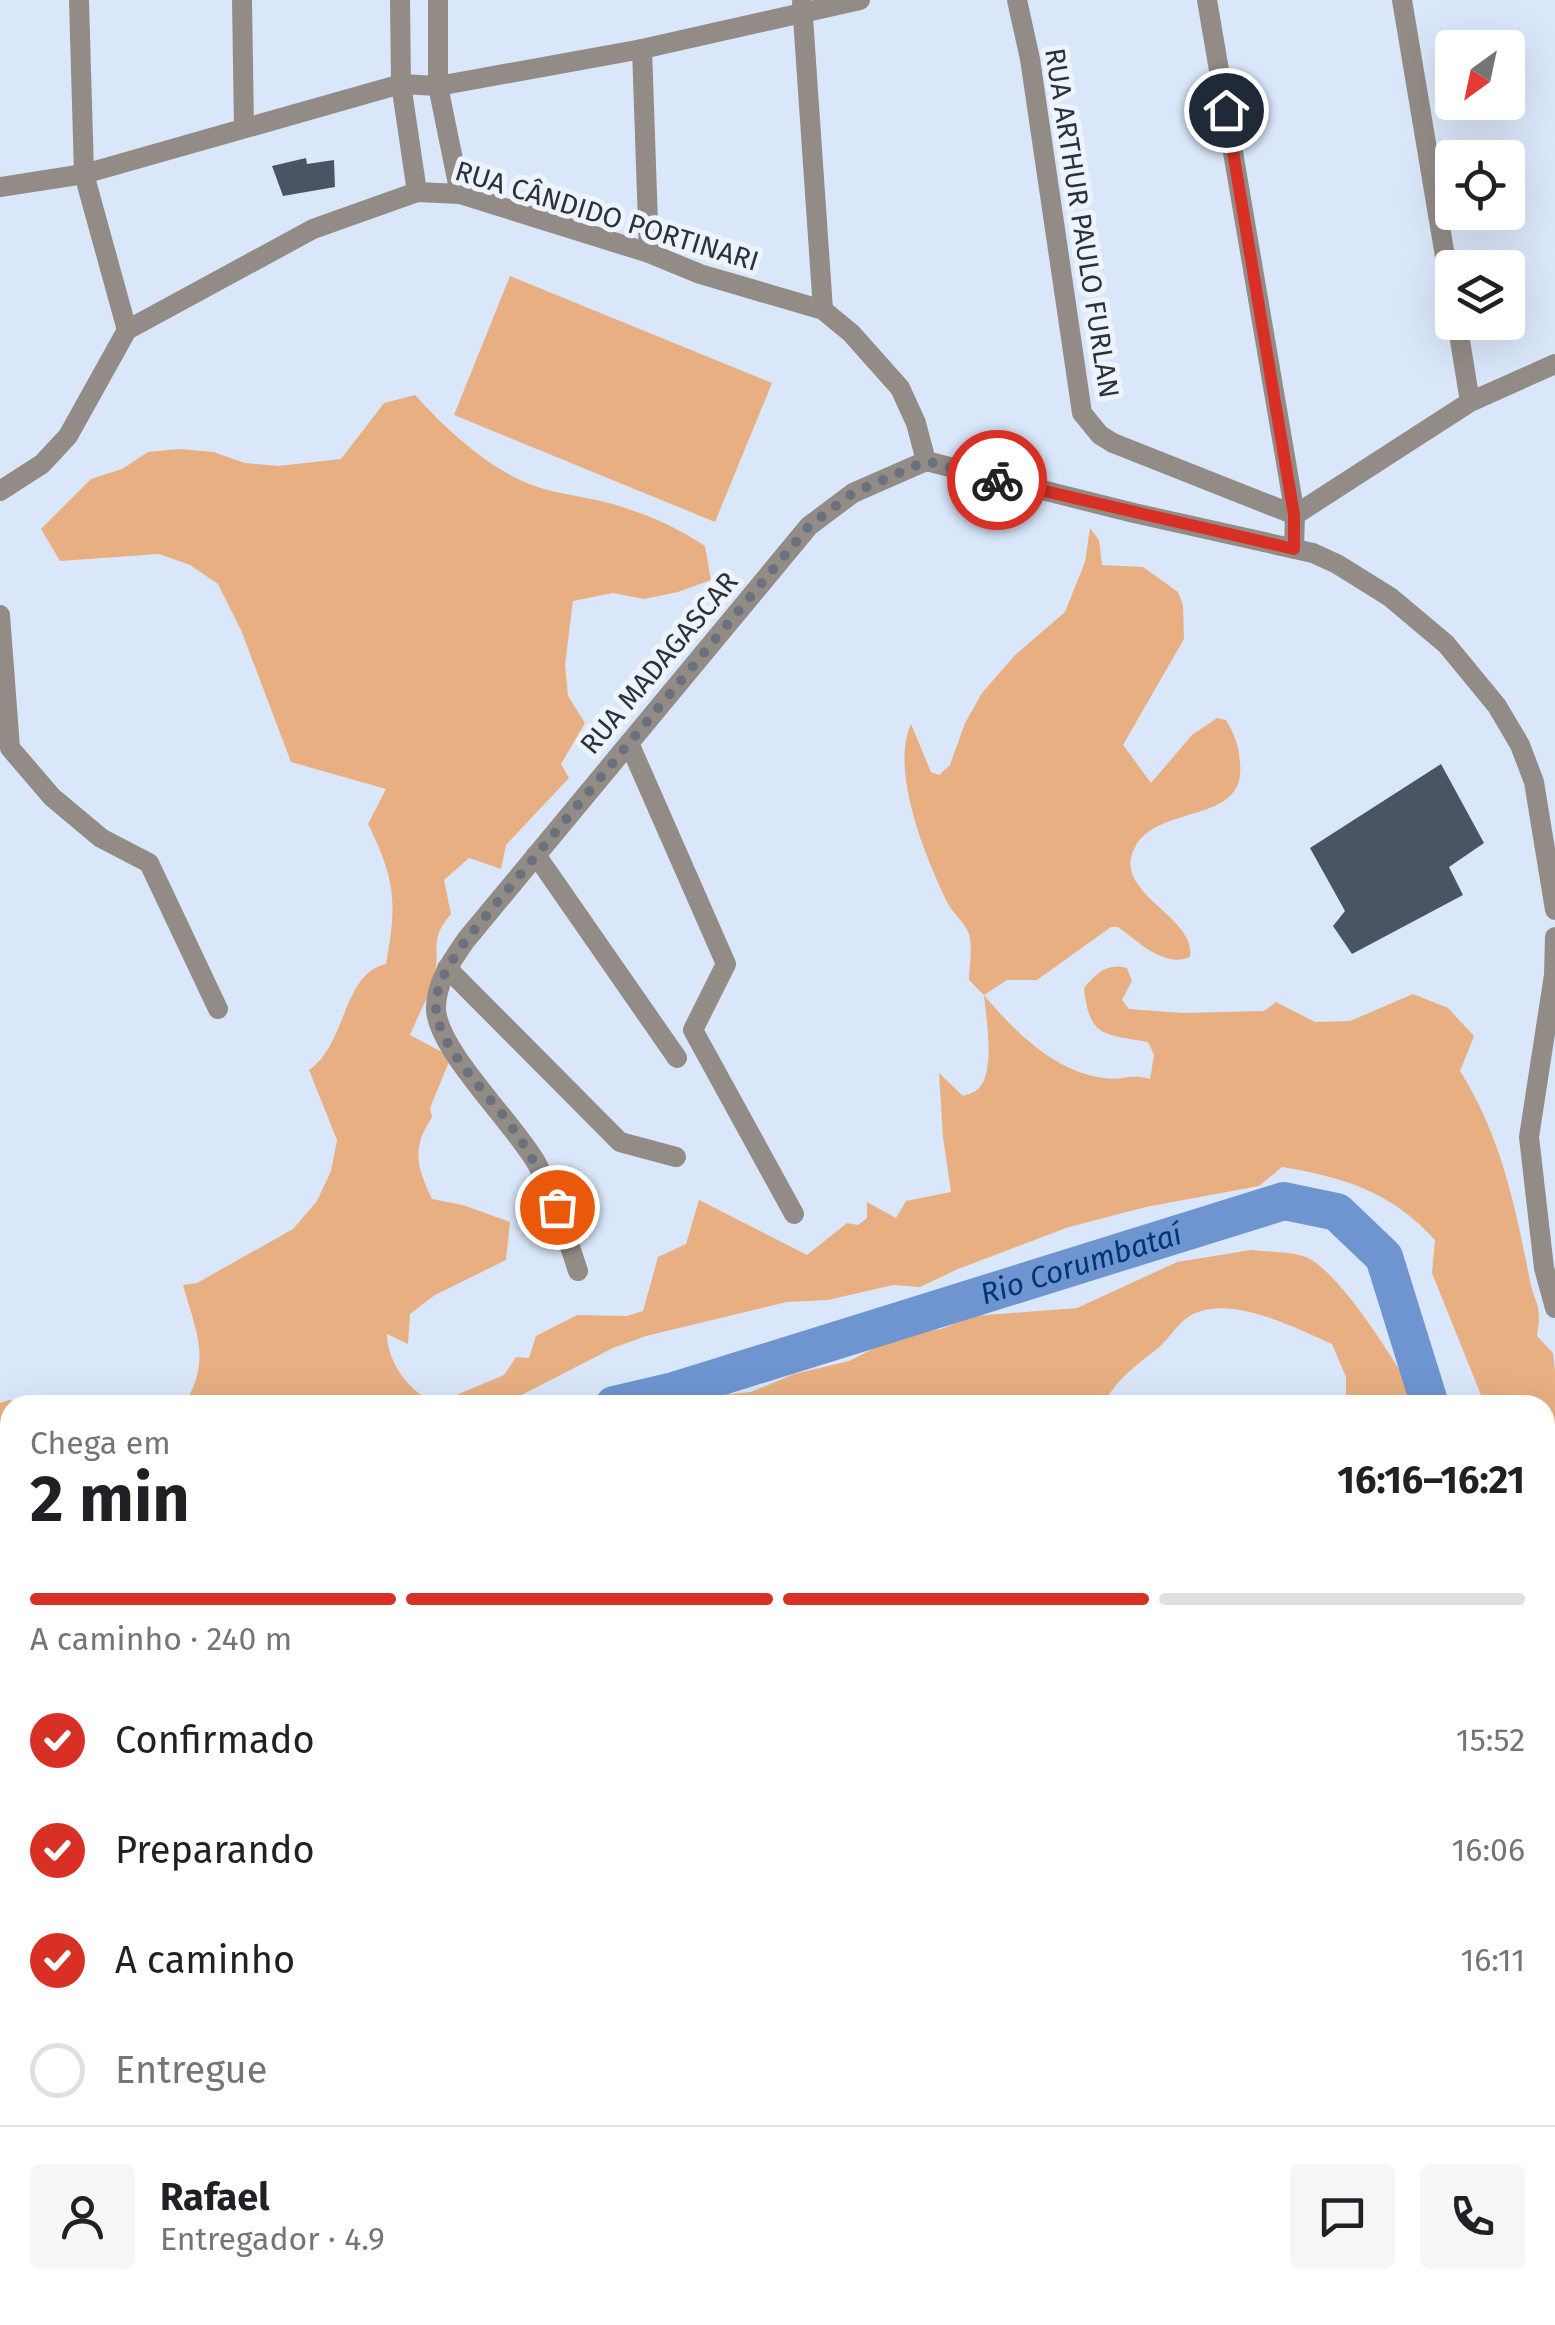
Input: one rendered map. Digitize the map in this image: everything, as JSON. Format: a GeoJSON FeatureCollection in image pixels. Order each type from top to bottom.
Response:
{"type":"FeatureCollection","features":[{"type":"Feature","properties":{"kind":"street"},"geometry":{"type":"LineString","coordinates":[[0,491],[42,464],[68,436],[127,330],[84,174],[79,0]]}},
{"type":"Feature","properties":{"kind":"street"},"geometry":{"type":"LineString","coordinates":[[242,0],[244,128]]}},
{"type":"Feature","properties":{"kind":"street"},"geometry":{"type":"LineString","coordinates":[[400,0],[401,84],[417,192]]}},
{"type":"Feature","properties":{"kind":"street"},"geometry":{"type":"LineString","coordinates":[[438,0],[438,86],[460,194]]}},
{"type":"Feature","properties":{"kind":"street"},"geometry":{"type":"LineString","coordinates":[[0,187],[84,174],[401,84],[438,86],[642,48],[803,6],[860,0]]}},
{"type":"Feature","properties":{"kind":"street","name":"RUA ARTHUR PAULO FURLAN"},"geometry":{"type":"LineString","coordinates":[[1016,0],[1030,59],[1082,413],[1100,436],[1112,443],[1294,515]]}},
{"type":"Feature","properties":{"kind":"street"},"geometry":{"type":"LineString","coordinates":[[1207,0],[1294,515],[1294,549]]}},
{"type":"Feature","properties":{"kind":"street"},"geometry":{"type":"LineString","coordinates":[[1402,0],[1444,250]]}},
{"type":"Feature","properties":{"kind":"street"},"geometry":{"type":"LineString","coordinates":[[803,6],[823,310]]}},
{"type":"Feature","properties":{"kind":"street"},"geometry":{"type":"LineString","coordinates":[[642,48],[649,253]]}},
{"type":"Feature","properties":{"kind":"street","name":"RUA CÂNDIDO PORTINARI"},"geometry":{"type":"LineString","coordinates":[[127,330],[313,230],[417,192],[460,194],[649,253],[700,274],[823,310],[852,332],[900,388],[916,423],[926,461]]}},
{"type":"Feature","properties":{"kind":"street"},"geometry":{"type":"LineString","coordinates":[[1460,340],[1470,402]]}},
{"type":"Feature","properties":{"kind":"street"},"geometry":{"type":"LineString","coordinates":[[1294,515],[1470,402],[1555,364]]}},
{"type":"Feature","properties":{"kind":"street"},"geometry":{"type":"LineString","coordinates":[[926,461],[1294,549],[1336,564],[1390,597],[1446,644],[1497,706],[1520,745],[1534,782],[1555,910]]}},
{"type":"Feature","properties":{"kind":"street","name":"RUA MADAGASCAR"},"geometry":{"type":"LineString","coordinates":[[578,1271],[557,1207],[536,1163],[456,1052],[438,1018],[438,990],[466,940],[809,526],[853,493],[926,461]]}},
{"type":"Feature","properties":{"kind":"street"},"geometry":{"type":"LineString","coordinates":[[0,615],[10,748],[52,798],[101,838],[149,863],[218,1008]]}},
{"type":"Feature","properties":{"kind":"street"},"geometry":{"type":"LineString","coordinates":[[629,744],[726,964],[693,1030],[794,1214]]}},
{"type":"Feature","properties":{"kind":"street"},"geometry":{"type":"LineString","coordinates":[[536,855],[677,1058]]}},
{"type":"Feature","properties":{"kind":"street"},"geometry":{"type":"LineString","coordinates":[[1555,938],[1551,994],[1529,1137],[1544,1268],[1555,1308]]}},
{"type":"Feature","properties":{"kind":"street"},"geometry":{"type":"LineString","coordinates":[[448,968],[620,1142],[676,1156]]}},
{"type":"Feature","properties":{"kind":"shaded area"},"geometry":{"type":"Polygon","coordinates":[[[510,276],[772,383],[715,522],[454,415],[510,276]]]}},
{"type":"Feature","properties":{"kind":"shaded area"},"geometry":{"type":"Polygon","coordinates":[[[415,395],[462,441],[516,478],[551,491],[625,508],[694,539],[705,546],[711,580],[644,599],[613,593],[573,601],[565,665],[568,696],[585,723],[561,764],[569,778],[506,845],[501,869],[469,858],[444,880],[451,914],[440,931],[435,975],[410,1035],[451,1057],[430,1108],[432,1117],[421,1139],[418,1158],[432,1199],[463,1205],[510,1222],[506,1260],[435,1295],[410,1314],[408,1344],[387,1334],[396,1366],[422,1395],[190,1395],[197,1374],[199,1346],[183,1285],[197,1283],[293,1229],[317,1201],[331,1171],[337,1140],[309,1070],[331,1044],[361,981],[386,964],[392,892],[368,824],[386,789],[291,762],[241,630],[218,584],[190,565],[159,554],[60,561],[41,529],[91,479],[122,469],[148,452],[213,452],[245,463],[278,466],[341,459],[384,403],[415,395]]]}},
{"type":"Feature","properties":{"kind":"shaded area"},"geometry":{"type":"Polygon","coordinates":[[[1090,528],[1099,540],[1102,565],[1143,567],[1178,592],[1183,605],[1184,639],[1123,745],[1151,783],[1192,735],[1217,718],[1226,720],[1239,751],[1238,783],[1230,796],[1216,805],[1147,833],[1135,847],[1130,863],[1143,891],[1181,929],[1189,942],[1190,957],[1161,956],[1118,927],[1111,927],[1037,980],[1007,980],[984,995],[969,980],[969,934],[947,902],[920,838],[907,789],[906,743],[911,724],[931,772],[939,775],[950,765],[965,723],[982,693],[1015,655],[1065,612],[1085,562],[1090,528]]]}},
{"type":"Feature","properties":{"kind":"shaded area"},"geometry":{"type":"Polygon","coordinates":[[[1114,967],[1127,968],[1132,981],[1122,1000],[1129,1009],[1182,1013],[1264,1011],[1276,1002],[1315,1022],[1350,1021],[1413,994],[1448,1008],[1474,1036],[1460,1071],[1486,1119],[1504,1170],[1538,1310],[1537,1336],[1553,1353],[1555,1395],[1481,1395],[1432,1273],[1435,1240],[1384,1198],[1346,1182],[1282,1167],[1259,1186],[1146,1207],[1069,1227],[920,1287],[893,1285],[828,1300],[787,1302],[646,1336],[613,1348],[521,1395],[456,1395],[504,1375],[516,1357],[529,1358],[536,1336],[577,1315],[627,1316],[643,1311],[658,1257],[686,1244],[699,1200],[807,1255],[847,1223],[858,1225],[867,1218],[867,1202],[896,1218],[906,1201],[951,1192],[939,1073],[963,1096],[984,1081],[988,1044],[984,995],[1022,1036],[1069,1068],[1110,1079],[1150,1079],[1154,1055],[1148,1042],[1101,1031],[1086,1004],[1084,988],[1097,974],[1114,967]]]}},
{"type":"Feature","properties":{"kind":"shaded area"},"geometry":{"type":"Polygon","coordinates":[[[1251,1250],[1306,1257],[1320,1266],[1352,1301],[1414,1395],[1346,1395],[1346,1377],[1332,1344],[1258,1314],[1218,1308],[1200,1311],[1184,1320],[1109,1395],[720,1395],[751,1392],[794,1374],[849,1361],[898,1336],[941,1329],[974,1316],[1077,1308],[1177,1262],[1251,1250]]]}},
{"type":"Feature","properties":{"kind":"building"},"geometry":{"type":"Polygon","coordinates":[[[306,158],[307,164],[334,160],[335,187],[283,196],[272,166],[306,158]]]}},
{"type":"Feature","properties":{"kind":"building"},"geometry":{"type":"Polygon","coordinates":[[[1441,764],[1484,843],[1449,867],[1463,895],[1352,954],[1333,926],[1345,911],[1310,848],[1441,764]]]}},
{"type":"Feature","properties":{"kind":"waterway","name":"Rio Corumbataí"},"geometry":{"type":"LineString","coordinates":[[657,1395],[1284,1201],[1337,1212],[1384,1257],[1427,1395]]}},
{"type":"Feature","properties":{"kind":"way so far"},"geometry":{"type":"LineString","coordinates":[[557,1207],[536,1163],[443,1029],[436,1008],[438,990],[448,968],[466,940],[809,526],[853,493],[926,461],[997,480]]}},
{"type":"Feature","properties":{"kind":"route"},"geometry":{"type":"LineString","coordinates":[[997,480],[1294,549],[1294,515],[1226,110]]}}]}
